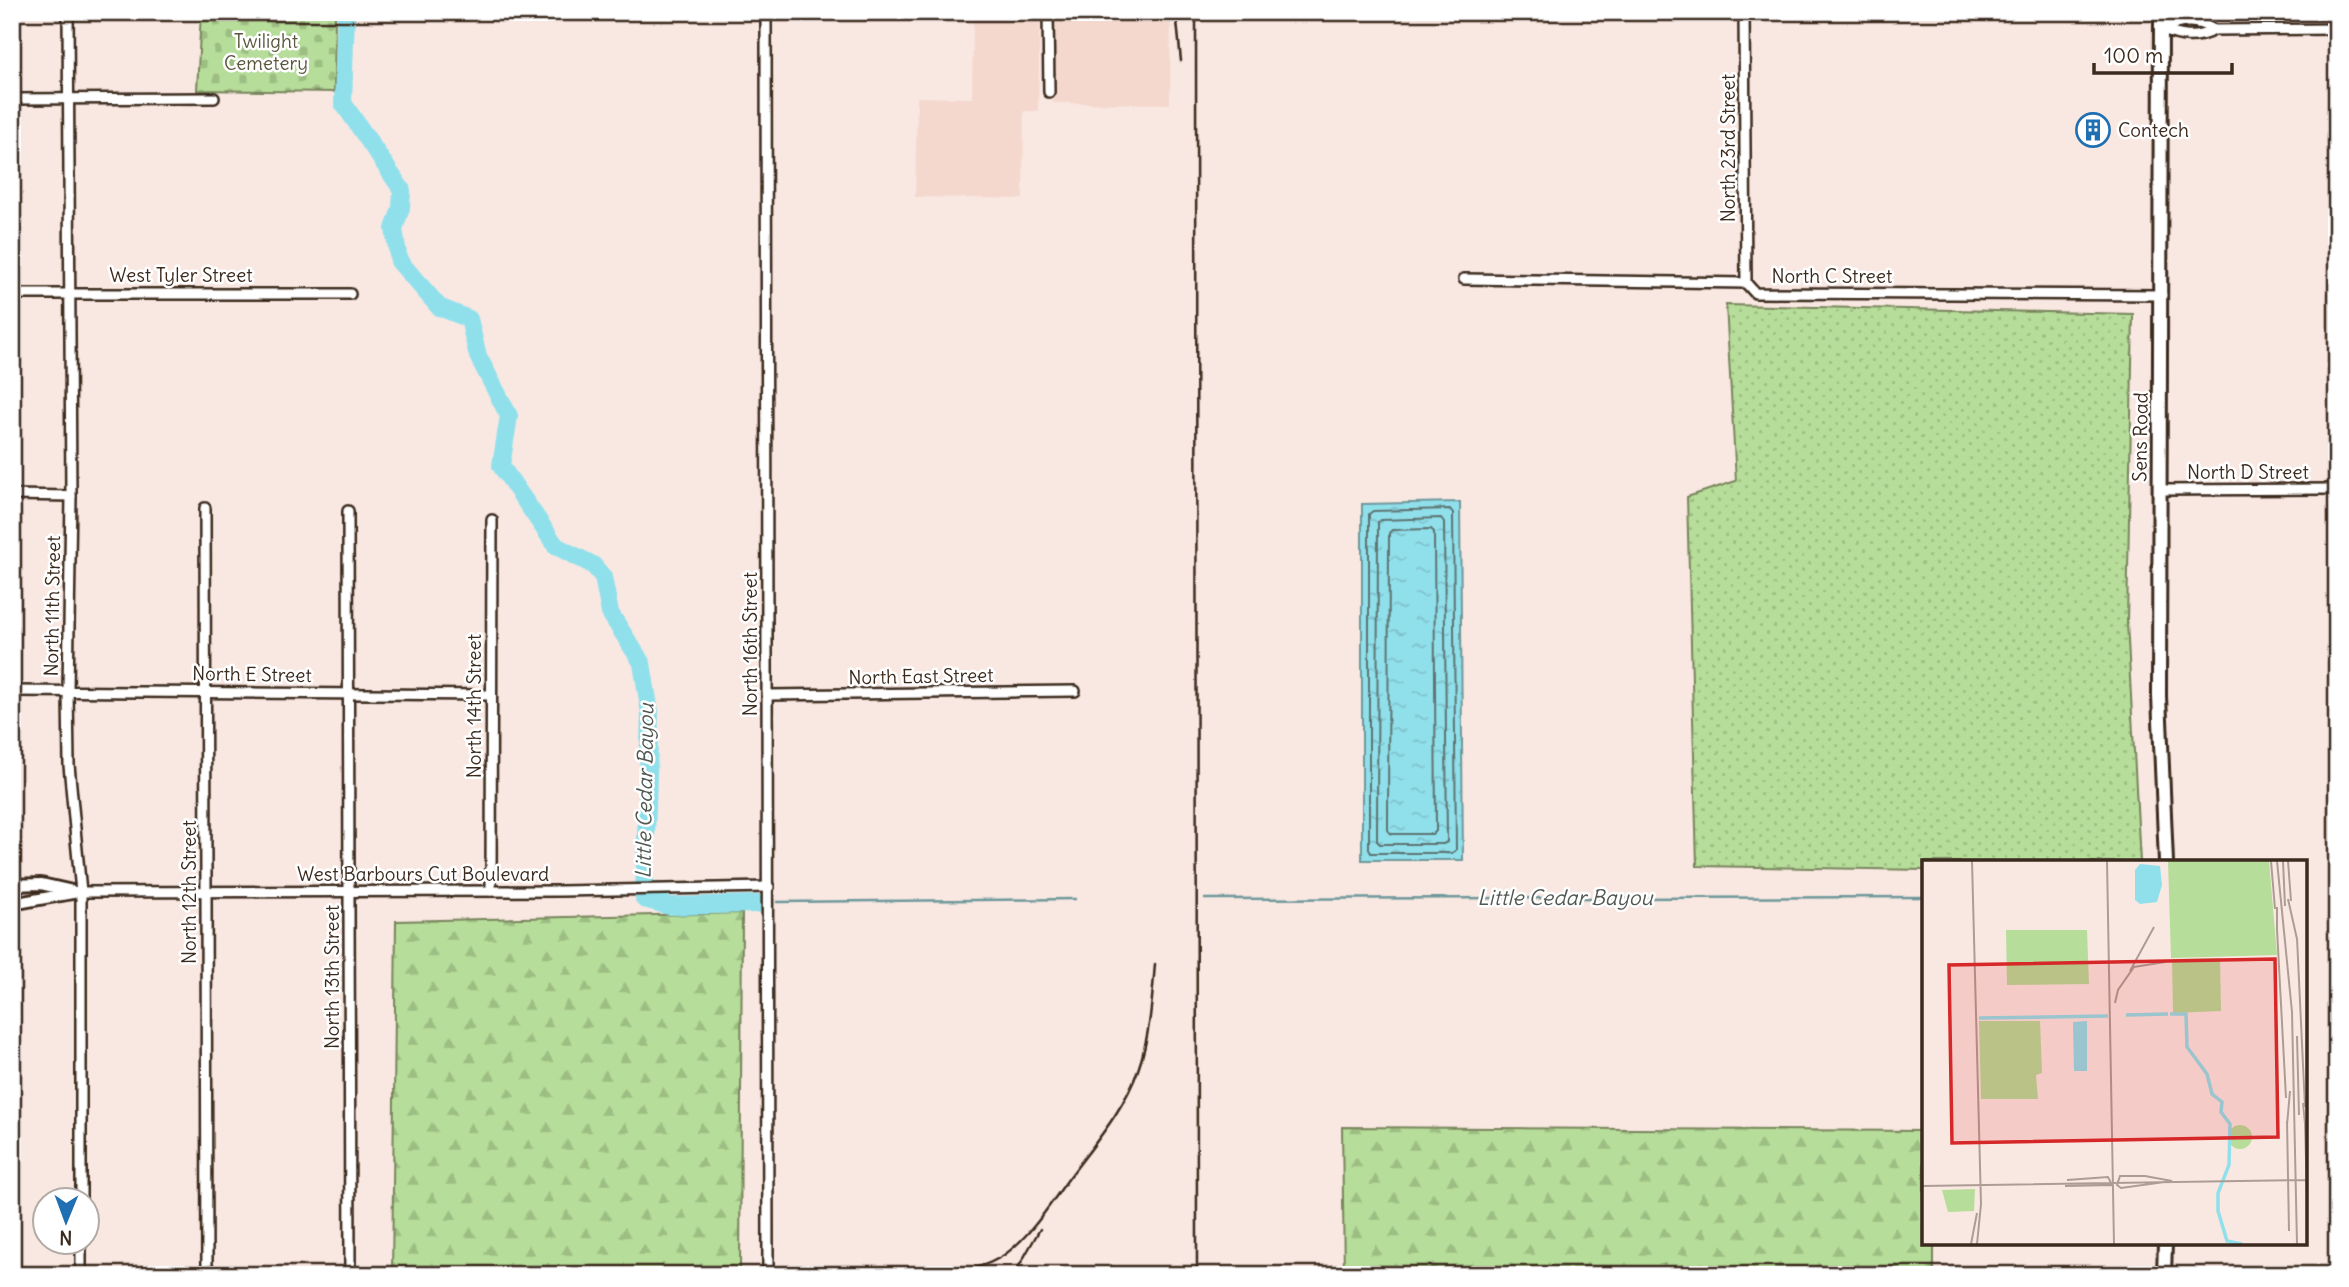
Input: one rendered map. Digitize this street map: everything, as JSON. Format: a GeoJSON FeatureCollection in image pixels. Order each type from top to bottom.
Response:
{"type":"FeatureCollection","features":[{"type":"Feature","properties":{"kind":"main road","name":"Sens Road"},"geometry":{"type":"LineString","coordinates":[[2161,12],[2159,696],[2166,860]]}},
{"type":"Feature","properties":{"kind":"main road"},"geometry":{"type":"LineString","coordinates":[[2164,1275],[2165,1245]]}},
{"type":"Feature","properties":{"kind":"street","name":"North 11th Street"},"geometry":{"type":"LineString","coordinates":[[68,12],[71,496],[68,691],[69,765],[79,892],[81,1186]]}},
{"type":"Feature","properties":{"kind":"street","name":"North 16th Street"},"geometry":{"type":"LineString","coordinates":[[765,12],[768,1275]]}},
{"type":"Feature","properties":{"kind":"street"},"geometry":{"type":"LineString","coordinates":[[1048,12],[1049,92]]}},
{"type":"Feature","properties":{"kind":"street","name":"North 23rd Street"},"geometry":{"type":"LineString","coordinates":[[1744,12],[1746,283]]}},
{"type":"Feature","properties":{"kind":"street"},"geometry":{"type":"LineString","coordinates":[[2161,29],[2180,21],[2200,23],[2214,30]]}},
{"type":"Feature","properties":{"kind":"street"},"geometry":{"type":"LineString","coordinates":[[2161,29],[2180,37],[2200,36],[2214,30],[2337,29]]}},
{"type":"Feature","properties":{"kind":"street"},"geometry":{"type":"LineString","coordinates":[[12,99],[214,98]]}},
{"type":"Feature","properties":{"kind":"street","name":"North C Street"},"geometry":{"type":"LineString","coordinates":[[1464,279],[1746,283],[1755,293],[2161,295]]}},
{"type":"Feature","properties":{"kind":"street","name":"West Tyler Street"},"geometry":{"type":"LineString","coordinates":[[12,293],[350,294]]}},
{"type":"Feature","properties":{"kind":"street","name":"North D Street"},"geometry":{"type":"LineString","coordinates":[[2159,490],[2337,489]]}},
{"type":"Feature","properties":{"kind":"street"},"geometry":{"type":"LineString","coordinates":[[12,495],[71,496]]}},
{"type":"Feature","properties":{"kind":"street","name":"North 12th Street"},"geometry":{"type":"LineString","coordinates":[[205,508],[207,1275]]}},
{"type":"Feature","properties":{"kind":"street","name":"North 13th Street"},"geometry":{"type":"LineString","coordinates":[[348,511],[350,1275]]}},
{"type":"Feature","properties":{"kind":"street","name":"North 14th Street"},"geometry":{"type":"LineString","coordinates":[[491,891],[492,520]]}},
{"type":"Feature","properties":{"kind":"street","name":"North E Street"},"geometry":{"type":"LineString","coordinates":[[12,691],[491,695]]}},
{"type":"Feature","properties":{"kind":"street","name":"North East Street"},"geometry":{"type":"LineString","coordinates":[[768,695],[1075,691]]}},
{"type":"Feature","properties":{"kind":"street","name":"West Barbours Cut Boulevard"},"geometry":{"type":"LineString","coordinates":[[12,885],[41,884],[79,892]]}},
{"type":"Feature","properties":{"kind":"street","name":"West Barbours Cut Boulevard"},"geometry":{"type":"LineString","coordinates":[[12,904],[79,892],[658,890],[769,887]]}},
{"type":"Feature","properties":{"kind":"street"},"geometry":{"type":"LineString","coordinates":[[80,1256],[80,1275]]}},
{"type":"Feature","properties":{"kind":"shaded area"},"geometry":{"type":"Polygon","coordinates":[[[973,12],[1040,12],[1038,111],[1024,111],[1023,199],[915,197],[917,97],[972,98],[973,12]]]}},
{"type":"Feature","properties":{"kind":"shaded area"},"geometry":{"type":"Polygon","coordinates":[[[1054,12],[1171,12],[1170,104],[1053,103],[1054,12]]]}},
{"type":"Feature","properties":{"kind":"green space","name":"Twilight Cemetery"},"geometry":{"type":"Polygon","coordinates":[[[201,12],[335,12],[334,92],[197,90],[201,12]]]}},
{"type":"Feature","properties":{"kind":"green space"},"geometry":{"type":"Polygon","coordinates":[[[1726,305],[2133,314],[2127,622],[2140,860],[1922,860],[1922,870],[1697,866],[1687,497],[1736,481],[1726,305]]]}},
{"type":"Feature","properties":{"kind":"green space"},"geometry":{"type":"Polygon","coordinates":[[[742,913],[740,1275],[392,1275],[396,921],[742,913]]]}},
{"type":"Feature","properties":{"kind":"green space"},"geometry":{"type":"Polygon","coordinates":[[[1342,1127],[1922,1131],[1922,1245],[1934,1245],[1934,1275],[1344,1275],[1342,1127]]]}},
{"type":"Feature","properties":{"kind":"water"},"geometry":{"type":"Polygon","coordinates":[[[1460,502],[1463,860],[1362,860],[1362,504],[1460,502]]]}},
{"type":"Feature","properties":{"kind":"waterway","name":"Little Cedar Bayou"},"geometry":{"type":"LineString","coordinates":[[346,12],[343,103],[402,190],[401,208],[394,229],[399,261],[439,307],[469,319],[478,356],[509,416],[501,466],[556,546],[593,565],[603,577],[610,613],[642,663],[650,713],[644,899],[670,906],[758,904]]}},
{"type":"Feature","properties":{"kind":"waterway","name":"Little Cedar Bayou"},"geometry":{"type":"LineString","coordinates":[[1205,899],[1922,897]]}},
{"type":"Feature","properties":{"kind":"waterway","name":"Little Cedar Bayou"},"geometry":{"type":"LineString","coordinates":[[777,902],[1075,899]]}},
{"type":"Feature","properties":{"kind":"railway"},"geometry":{"type":"LineString","coordinates":[[1176,12],[1181,61]]}},
{"type":"Feature","properties":{"kind":"railway"},"geometry":{"type":"LineString","coordinates":[[1196,12],[1197,1275]]}},
{"type":"Feature","properties":{"kind":"railway"},"geometry":{"type":"LineString","coordinates":[[943,1275],[982,1266],[1004,1255],[1023,1239],[1108,1126],[1132,1085],[1142,1057],[1150,1018],[1155,964]]}},
{"type":"Feature","properties":{"kind":"railway"},"geometry":{"type":"LineString","coordinates":[[1014,1275],[1040,1229]]}},
{"type":"Feature","properties":{"kind":"place","name":"Contech"},"geometry":{"type":"Point","coordinates":[2093,130]}}]}
